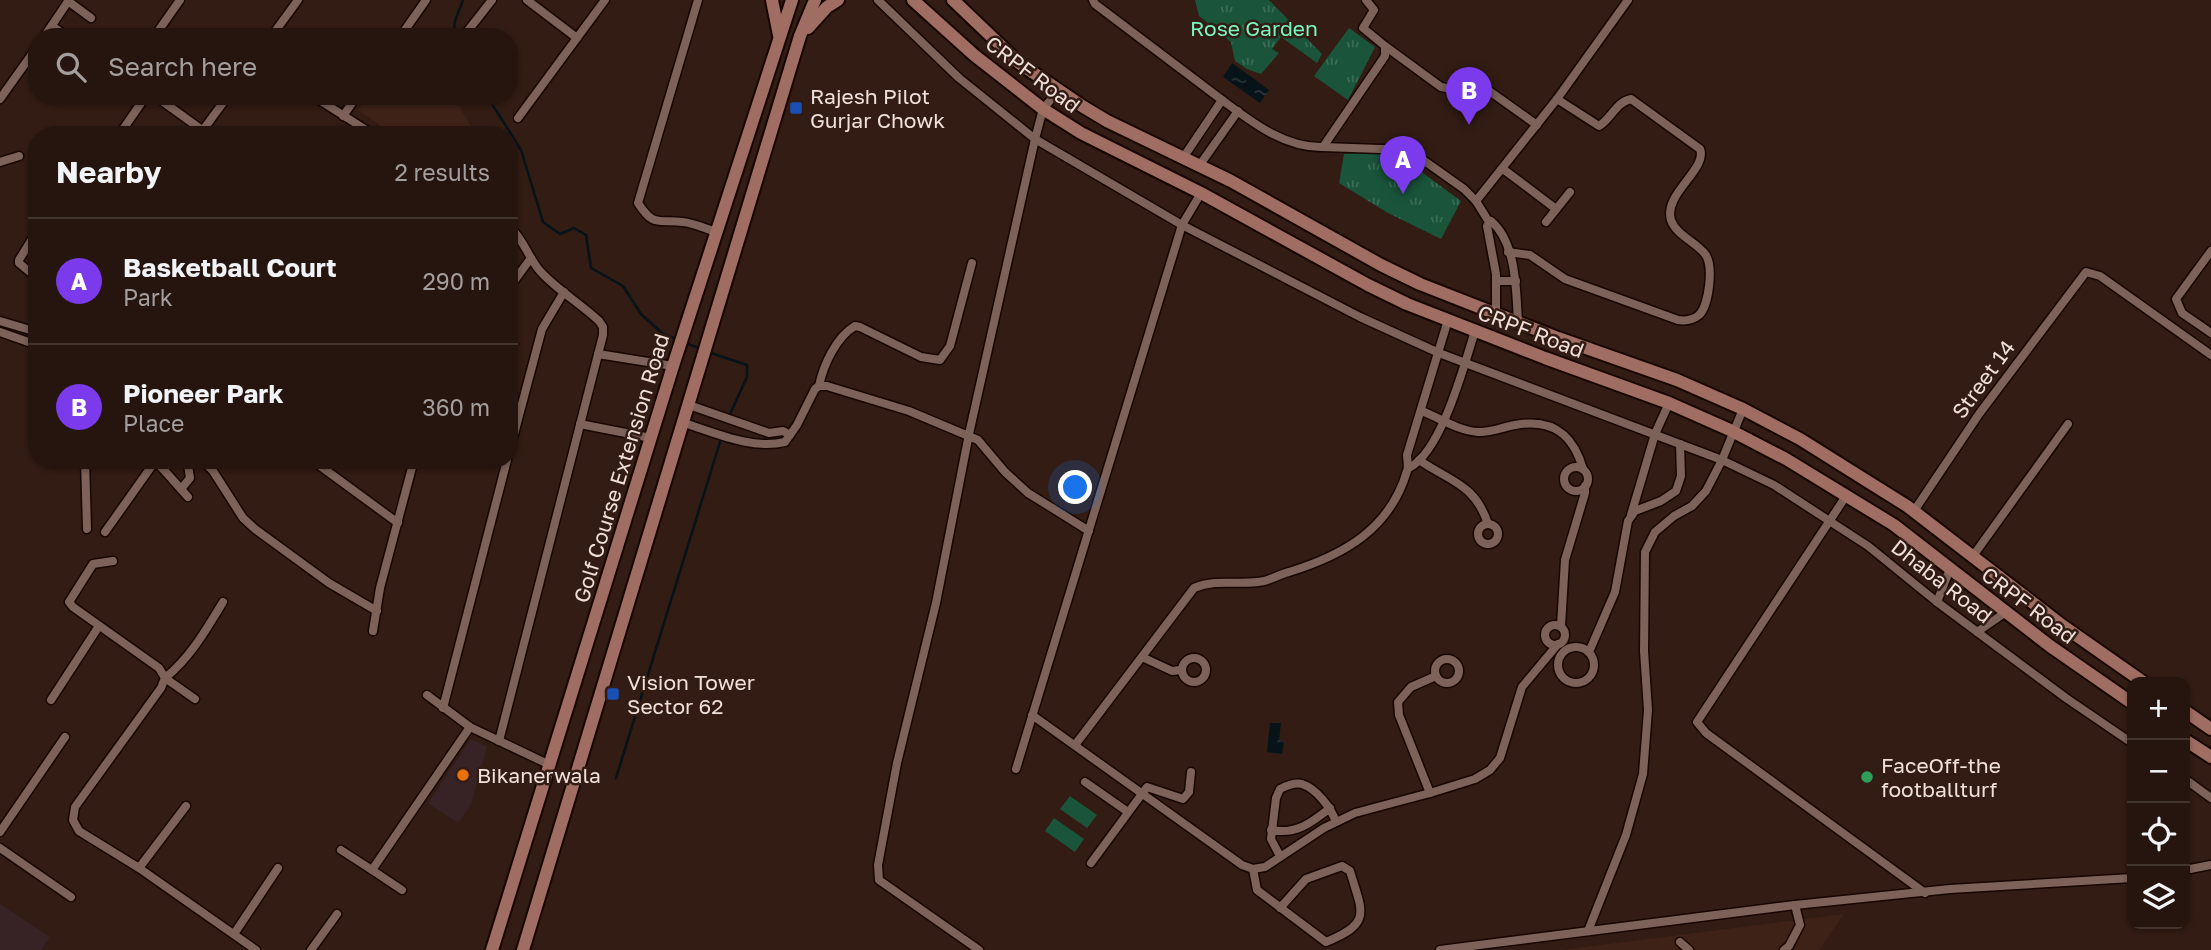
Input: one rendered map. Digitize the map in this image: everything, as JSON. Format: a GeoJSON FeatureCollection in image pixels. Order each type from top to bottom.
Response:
{"type":"FeatureCollection","features":[{"type":"Feature","properties":{"kind":"street"},"geometry":{"type":"LineString","coordinates":[[160,28],[180,0]]}},
{"type":"Feature","properties":{"kind":"street"},"geometry":{"type":"LineString","coordinates":[[278,28],[298,0]]}},
{"type":"Feature","properties":{"kind":"street"},"geometry":{"type":"LineString","coordinates":[[406,28],[426,0]]}},
{"type":"Feature","properties":{"kind":"street"},"geometry":{"type":"LineString","coordinates":[[470,28],[492,0]]}},
{"type":"Feature","properties":{"kind":"street"},"geometry":{"type":"LineString","coordinates":[[527,0],[577,38]]}},
{"type":"Feature","properties":{"kind":"street"},"geometry":{"type":"LineString","coordinates":[[518,118],[605,0]]}},
{"type":"Feature","properties":{"kind":"street"},"geometry":{"type":"LineString","coordinates":[[698,0],[638,203],[647,216],[656,222],[683,222],[716,232]]}},
{"type":"Feature","properties":{"kind":"street"},"geometry":{"type":"LineString","coordinates":[[772,0],[780,39]]}},
{"type":"Feature","properties":{"kind":"street","name":"Golf Course Extension Road"},"geometry":{"type":"LineString","coordinates":[[492,950],[678,349],[792,0]]}},
{"type":"Feature","properties":{"kind":"street"},"geometry":{"type":"LineString","coordinates":[[523,950],[800,36],[815,0]]}},
{"type":"Feature","properties":{"kind":"street"},"geometry":{"type":"LineString","coordinates":[[800,36],[827,7],[838,0]]}},
{"type":"Feature","properties":{"kind":"street","name":"Dhaba Road"},"geometry":{"type":"LineString","coordinates":[[878,0],[959,78],[1035,139],[1182,225],[1360,317],[1464,364],[1722,460],[1774,485],[1868,546],[1977,632],[2128,740]]}},
{"type":"Feature","properties":{"kind":"street","name":"CRPF Road"},"geometry":{"type":"LineString","coordinates":[[913,0],[974,55],[1043,109],[1081,133],[1201,193],[1368,285],[1475,331],[1669,403],[1786,459],[1894,525],[2006,612],[2127,699]]}},
{"type":"Feature","properties":{"kind":"street"},"geometry":{"type":"LineString","coordinates":[[953,0],[1019,63],[1107,121],[1199,166],[1420,284],[1664,376],[1743,409],[1800,439],[1914,511],[2063,626],[2136,677]]}},
{"type":"Feature","properties":{"kind":"street"},"geometry":{"type":"LineString","coordinates":[[1093,0],[1222,100],[1275,136],[1323,148],[1409,150],[1464,189],[1476,201],[1489,222],[1495,224],[1508,251],[1516,281],[1518,322]]}},
{"type":"Feature","properties":{"kind":"street"},"geometry":{"type":"LineString","coordinates":[[1366,0],[1374,10],[1363,28],[1441,87],[1452,89],[1467,77],[1471,78],[1537,125]]}},
{"type":"Feature","properties":{"kind":"street"},"geometry":{"type":"LineString","coordinates":[[1476,201],[1557,99],[1628,0]]}},
{"type":"Feature","properties":{"kind":"street"},"geometry":{"type":"LineString","coordinates":[[55,28],[52,26],[69,1],[92,18]]}},
{"type":"Feature","properties":{"kind":"street"},"geometry":{"type":"LineString","coordinates":[[1323,148],[1382,62],[1385,46]]}},
{"type":"Feature","properties":{"kind":"street"},"geometry":{"type":"LineString","coordinates":[[0,99],[28,60]]}},
{"type":"Feature","properties":{"kind":"street"},"geometry":{"type":"LineString","coordinates":[[978,950],[879,880],[877,874],[897,763],[936,603],[969,435],[1035,139],[1043,109],[1058,91]]}},
{"type":"Feature","properties":{"kind":"street"},"geometry":{"type":"LineString","coordinates":[[1508,251],[1530,255],[1565,279],[1678,320],[1694,318],[1705,304],[1709,281],[1708,260],[1698,247],[1674,226],[1670,212],[1672,202],[1700,159],[1700,149],[1630,99],[1624,100],[1599,126],[1557,99]]}},
{"type":"Feature","properties":{"kind":"street"},"geometry":{"type":"LineString","coordinates":[[1183,158],[1222,100]]}},
{"type":"Feature","properties":{"kind":"street"},"geometry":{"type":"LineString","coordinates":[[125,126],[140,105]]}},
{"type":"Feature","properties":{"kind":"street"},"geometry":{"type":"LineString","coordinates":[[168,105],[198,126]]}},
{"type":"Feature","properties":{"kind":"street"},"geometry":{"type":"LineString","coordinates":[[210,126],[222,105]]}},
{"type":"Feature","properties":{"kind":"street"},"geometry":{"type":"LineString","coordinates":[[326,105],[359,126]]}},
{"type":"Feature","properties":{"kind":"street"},"geometry":{"type":"LineString","coordinates":[[343,116],[351,105]]}},
{"type":"Feature","properties":{"kind":"street"},"geometry":{"type":"LineString","coordinates":[[1199,166],[1238,111]]}},
{"type":"Feature","properties":{"kind":"street"},"geometry":{"type":"LineString","coordinates":[[0,162],[19,156]]}},
{"type":"Feature","properties":{"kind":"street"},"geometry":{"type":"LineString","coordinates":[[1503,169],[1556,209]]}},
{"type":"Feature","properties":{"kind":"street"},"geometry":{"type":"LineString","coordinates":[[731,187],[753,192]]}},
{"type":"Feature","properties":{"kind":"street"},"geometry":{"type":"LineString","coordinates":[[1546,222],[1570,192]]}},
{"type":"Feature","properties":{"kind":"street"},"geometry":{"type":"LineString","coordinates":[[1016,769],[1182,225],[1201,193]]}},
{"type":"Feature","properties":{"kind":"street"},"geometry":{"type":"LineString","coordinates":[[1489,222],[1487,226],[1495,262],[1496,314]]}},
{"type":"Feature","properties":{"kind":"street"},"geometry":{"type":"LineString","coordinates":[[499,741],[603,327],[549,280],[531,258],[518,235]]}},
{"type":"Feature","properties":{"kind":"street"},"geometry":{"type":"LineString","coordinates":[[28,246],[19,263],[28,270]]}},
{"type":"Feature","properties":{"kind":"street"},"geometry":{"type":"LineString","coordinates":[[2211,251],[2176,299],[2182,313],[2211,332]]}},
{"type":"Feature","properties":{"kind":"street"},"geometry":{"type":"LineString","coordinates":[[518,276],[531,258]]}},
{"type":"Feature","properties":{"kind":"street"},"geometry":{"type":"LineString","coordinates":[[684,422],[754,444],[785,442],[819,386],[826,363],[842,339],[855,326],[921,357],[940,360],[950,346],[972,263]]}},
{"type":"Feature","properties":{"kind":"street","name":"Street 14"},"geometry":{"type":"LineString","coordinates":[[1914,511],[1979,414],[2086,272],[2099,276],[2211,355]]}},
{"type":"Feature","properties":{"kind":"street"},"geometry":{"type":"LineString","coordinates":[[1496,281],[1516,281]]}},
{"type":"Feature","properties":{"kind":"street"},"geometry":{"type":"LineString","coordinates":[[518,419],[542,329],[564,292]]}},
{"type":"Feature","properties":{"kind":"street"},"geometry":{"type":"LineString","coordinates":[[1409,468],[1407,455],[1448,320]]}},
{"type":"Feature","properties":{"kind":"street"},"geometry":{"type":"LineString","coordinates":[[0,321],[28,329]]}},
{"type":"Feature","properties":{"kind":"street"},"geometry":{"type":"LineString","coordinates":[[1075,746],[1194,588],[1230,581],[1263,581],[1331,556],[1370,533],[1392,505],[1409,468],[1432,443],[1475,331]]}},
{"type":"Feature","properties":{"kind":"street"},"geometry":{"type":"LineString","coordinates":[[0,332],[28,342]]}},
{"type":"Feature","properties":{"kind":"street"},"geometry":{"type":"LineString","coordinates":[[598,354],[673,366]]}},
{"type":"Feature","properties":{"kind":"street"},"geometry":{"type":"LineString","coordinates":[[1656,398],[1664,376]]}},
{"type":"Feature","properties":{"kind":"street"},"geometry":{"type":"LineString","coordinates":[[819,386],[827,386],[909,411],[969,435],[986,446],[1005,471],[1028,493],[1089,531]]}},
{"type":"Feature","properties":{"kind":"street"},"geometry":{"type":"LineString","coordinates":[[1589,652],[1576,647],[1563,653],[1559,666],[1564,678],[1577,683],[1590,677],[1594,664],[1589,652],[1615,592],[1630,515],[1655,434],[1669,403]]}},
{"type":"Feature","properties":{"kind":"street"},"geometry":{"type":"LineString","coordinates":[[689,405],[752,428],[769,433],[783,431],[790,435]]}},
{"type":"Feature","properties":{"kind":"street"},"geometry":{"type":"LineString","coordinates":[[1588,930],[1626,835],[1643,774],[1648,710],[1644,651],[1645,552],[1655,532],[1674,516],[1692,506],[1706,491],[1743,409]]}},
{"type":"Feature","properties":{"kind":"street"},"geometry":{"type":"LineString","coordinates":[[1032,715],[1242,865],[1253,869],[1265,867],[1355,813],[1475,779],[1496,765],[1522,687],[1565,638],[1561,626],[1565,560],[1588,479],[1572,442],[1565,435],[1544,425],[1518,424],[1476,432],[1422,411]]}},
{"type":"Feature","properties":{"kind":"street"},"geometry":{"type":"LineString","coordinates":[[580,424],[651,438]]}},
{"type":"Feature","properties":{"kind":"street"},"geometry":{"type":"LineString","coordinates":[[1973,556],[2068,424]]}},
{"type":"Feature","properties":{"kind":"street"},"geometry":{"type":"LineString","coordinates":[[1630,515],[1676,491],[1681,476],[1680,444]]}},
{"type":"Feature","properties":{"kind":"street"},"geometry":{"type":"LineString","coordinates":[[1419,460],[1472,492],[1482,505],[1488,524]]}},
{"type":"Feature","properties":{"kind":"street"},"geometry":{"type":"LineString","coordinates":[[106,532],[150,469]]}},
{"type":"Feature","properties":{"kind":"street"},"geometry":{"type":"LineString","coordinates":[[164,469],[188,497]]}},
{"type":"Feature","properties":{"kind":"street"},"geometry":{"type":"LineString","coordinates":[[181,489],[190,478],[189,469]]}},
{"type":"Feature","properties":{"kind":"street"},"geometry":{"type":"LineString","coordinates":[[211,469],[243,518],[329,583],[377,611]]}},
{"type":"Feature","properties":{"kind":"street"},"geometry":{"type":"LineString","coordinates":[[324,469],[398,523]]}},
{"type":"Feature","properties":{"kind":"street"},"geometry":{"type":"LineString","coordinates":[[373,631],[380,588],[412,469]]}},
{"type":"Feature","properties":{"kind":"street"},"geometry":{"type":"LineString","coordinates":[[443,708],[505,469]]}},
{"type":"Feature","properties":{"kind":"street"},"geometry":{"type":"LineString","coordinates":[[1583,469],[1569,469],[1564,480],[1571,489],[1579,490],[1585,486]]}},
{"type":"Feature","properties":{"kind":"street"},"geometry":{"type":"LineString","coordinates":[[86,471],[87,529]]}},
{"type":"Feature","properties":{"kind":"street"},"geometry":{"type":"LineString","coordinates":[[1846,496],[1794,571],[1697,722],[1706,733],[1925,892]]}},
{"type":"Feature","properties":{"kind":"street"},"geometry":{"type":"LineString","coordinates":[[113,561],[93,564],[69,602],[159,668],[164,678],[195,699]]}},
{"type":"Feature","properties":{"kind":"street"},"geometry":{"type":"LineString","coordinates":[[1937,602],[1950,569]]}},
{"type":"Feature","properties":{"kind":"street"},"geometry":{"type":"LineString","coordinates":[[223,602],[190,654],[164,678],[161,688],[75,807],[73,820],[79,831],[139,868],[256,950]]}},
{"type":"Feature","properties":{"kind":"street"},"geometry":{"type":"LineString","coordinates":[[1977,632],[2006,612]]}},
{"type":"Feature","properties":{"kind":"street"},"geometry":{"type":"LineString","coordinates":[[51,700],[99,626]]}},
{"type":"Feature","properties":{"kind":"street"},"geometry":{"type":"LineString","coordinates":[[1558,644],[1549,642],[1546,633],[1551,626],[1561,626]]}},
{"type":"Feature","properties":{"kind":"street"},"geometry":{"type":"LineString","coordinates":[[1142,657],[1172,671],[1181,670]]}},
{"type":"Feature","properties":{"kind":"street"},"geometry":{"type":"LineString","coordinates":[[1430,793],[1399,715],[1398,702],[1411,687],[1436,676]]}},
{"type":"Feature","properties":{"kind":"street"},"geometry":{"type":"LineString","coordinates":[[427,695],[470,727],[550,765]]}},
{"type":"Feature","properties":{"kind":"street"},"geometry":{"type":"LineString","coordinates":[[2190,714],[2211,729]]}},
{"type":"Feature","properties":{"kind":"street"},"geometry":{"type":"LineString","coordinates":[[372,870],[470,727]]}},
{"type":"Feature","properties":{"kind":"street"},"geometry":{"type":"LineString","coordinates":[[0,832],[65,737]]}},
{"type":"Feature","properties":{"kind":"street"},"geometry":{"type":"LineString","coordinates":[[2190,743],[2211,757]]}},
{"type":"Feature","properties":{"kind":"street"},"geometry":{"type":"LineString","coordinates":[[1091,863],[1147,787],[1183,799],[1189,792],[1191,772]]}},
{"type":"Feature","properties":{"kind":"street"},"geometry":{"type":"LineString","coordinates":[[1085,782],[1128,812]]}},
{"type":"Feature","properties":{"kind":"street"},"geometry":{"type":"LineString","coordinates":[[2190,783],[2211,798]]}},
{"type":"Feature","properties":{"kind":"street"},"geometry":{"type":"LineString","coordinates":[[1280,856],[1271,839],[1271,830],[1280,789],[1301,784],[1313,791],[1330,808],[1336,822]]}},
{"type":"Feature","properties":{"kind":"street"},"geometry":{"type":"LineString","coordinates":[[139,868],[186,806]]}},
{"type":"Feature","properties":{"kind":"street"},"geometry":{"type":"LineString","coordinates":[[1271,830],[1291,832],[1330,808]]}},
{"type":"Feature","properties":{"kind":"street"},"geometry":{"type":"LineString","coordinates":[[0,848],[71,897]]}},
{"type":"Feature","properties":{"kind":"street"},"geometry":{"type":"LineString","coordinates":[[341,850],[402,890]]}},
{"type":"Feature","properties":{"kind":"street"},"geometry":{"type":"LineString","coordinates":[[2190,869],[2211,865]]}},
{"type":"Feature","properties":{"kind":"street"},"geometry":{"type":"LineString","coordinates":[[1253,869],[1257,890],[1280,908],[1326,942],[1348,933],[1360,918],[1361,911],[1350,871],[1342,866],[1306,879],[1280,908]]}},
{"type":"Feature","properties":{"kind":"street"},"geometry":{"type":"LineString","coordinates":[[234,934],[278,868]]}},
{"type":"Feature","properties":{"kind":"street"},"geometry":{"type":"LineString","coordinates":[[1440,950],[1795,905],[1925,892],[2127,878]]}},
{"type":"Feature","properties":{"kind":"street"},"geometry":{"type":"LineString","coordinates":[[1784,950],[1800,925],[1795,905]]}},
{"type":"Feature","properties":{"kind":"street"},"geometry":{"type":"LineString","coordinates":[[311,950],[337,914]]}},
{"type":"Feature","properties":{"kind":"street"},"geometry":{"type":"LineString","coordinates":[[1680,942],[1689,950]]}},
{"type":"Feature","properties":{"kind":"shaded area"},"geometry":{"type":"Polygon","coordinates":[[[362,105],[458,105],[471,126],[381,126],[358,110],[362,105]]]}},
{"type":"Feature","properties":{"kind":"shaded area","name":"Bikanerwala"},"geometry":{"type":"Polygon","coordinates":[[[471,739],[487,747],[471,804],[458,823],[428,803],[471,739]]]}},
{"type":"Feature","properties":{"kind":"shaded area"},"geometry":{"type":"Polygon","coordinates":[[[0,904],[50,937],[41,950],[0,950],[0,904]]]}},
{"type":"Feature","properties":{"kind":"shaded area"},"geometry":{"type":"Polygon","coordinates":[[[1844,914],[1819,950],[1561,950],[1844,914]]]}},
{"type":"Feature","properties":{"kind":"green space","name":"Rose Garden"},"geometry":{"type":"Polygon","coordinates":[[[1195,0],[1269,0],[1322,54],[1317,63],[1281,37],[1272,49],[1279,53],[1261,74],[1247,69],[1235,61],[1231,42],[1199,16],[1195,0]]]}},
{"type":"Feature","properties":{"kind":"green space"},"geometry":{"type":"Polygon","coordinates":[[[1349,28],[1375,47],[1348,100],[1314,76],[1349,28]]]}},
{"type":"Feature","properties":{"kind":"green space"},"geometry":{"type":"Polygon","coordinates":[[[1393,151],[1461,201],[1441,239],[1388,213],[1339,183],[1344,154],[1393,151]]]}},
{"type":"Feature","properties":{"kind":"green space"},"geometry":{"type":"Polygon","coordinates":[[[1070,796],[1097,815],[1087,828],[1060,809],[1070,796]]]}},
{"type":"Feature","properties":{"kind":"green space"},"geometry":{"type":"Polygon","coordinates":[[[1054,818],[1084,839],[1075,852],[1045,831],[1054,818]]]}},
{"type":"Feature","properties":{"kind":"water"},"geometry":{"type":"Polygon","coordinates":[[[1232,63],[1269,90],[1260,103],[1223,77],[1232,63]]]}},
{"type":"Feature","properties":{"kind":"water"},"geometry":{"type":"Polygon","coordinates":[[[1270,723],[1281,723],[1279,740],[1284,742],[1282,754],[1267,752],[1270,723]]]}},
{"type":"Feature","properties":{"kind":"waterway"},"geometry":{"type":"LineString","coordinates":[[454,28],[463,0]]}},
{"type":"Feature","properties":{"kind":"waterway"},"geometry":{"type":"LineString","coordinates":[[493,105],[506,126]]}},
{"type":"Feature","properties":{"kind":"waterway"},"geometry":{"type":"LineString","coordinates":[[518,145],[543,222],[560,234],[574,228],[586,235],[591,268],[623,286],[641,314],[663,334],[676,339]]}},
{"type":"Feature","properties":{"kind":"waterway"},"geometry":{"type":"LineString","coordinates":[[685,343],[702,349]]}},
{"type":"Feature","properties":{"kind":"waterway"},"geometry":{"type":"LineString","coordinates":[[708,352],[747,365],[747,377],[730,414]]}},
{"type":"Feature","properties":{"kind":"waterway"},"geometry":{"type":"LineString","coordinates":[[616,778],[720,442]]}},
{"type":"Feature","properties":{"kind":"place","name":"Rajesh Pilot Gurjar Chowk"},"geometry":{"type":"Point","coordinates":[796,108]}},
{"type":"Feature","properties":{"kind":"place","name":"Pioneer Park"},"geometry":{"type":"Point","coordinates":[1469,125]}},
{"type":"Feature","properties":{"kind":"place","name":"Basketball Court"},"geometry":{"type":"Point","coordinates":[1403,194]}},
{"type":"Feature","properties":{"kind":"place","name":"Vision Tower Sector 62"},"geometry":{"type":"Point","coordinates":[613,694]}},
{"type":"Feature","properties":{"kind":"place","name":"Bikanerwala"},"geometry":{"type":"Point","coordinates":[463,775]}},
{"type":"Feature","properties":{"kind":"place","name":"FaceOff-the footballturf"},"geometry":{"type":"Point","coordinates":[1867,777]}}]}
